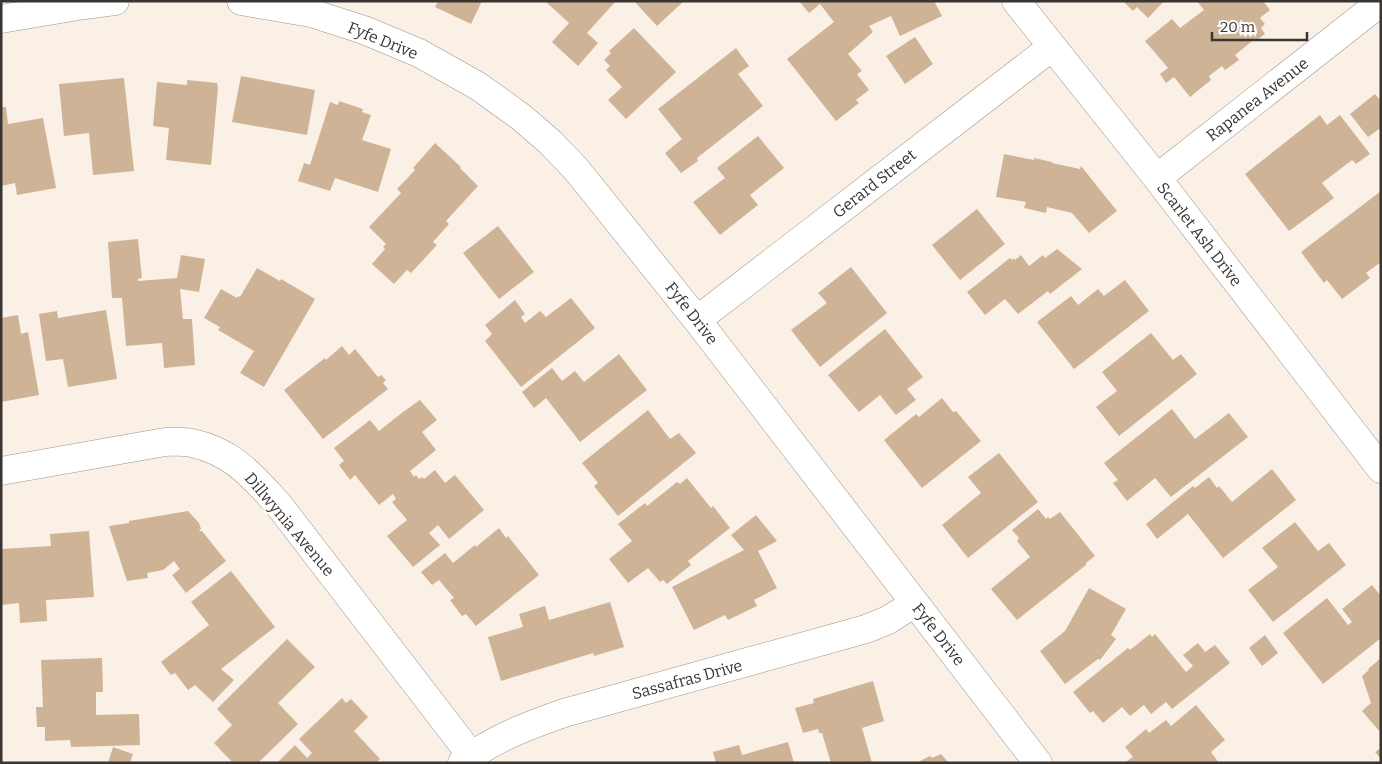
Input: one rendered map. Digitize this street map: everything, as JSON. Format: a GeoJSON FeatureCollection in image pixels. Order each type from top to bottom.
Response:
{"type":"FeatureCollection","features":[{"type":"Feature","properties":{"kind":"street"},"geometry":{"type":"LineString","coordinates":[[1,19],[115,1]]}},
{"type":"Feature","properties":{"kind":"street","name":"Fyfe Drive"},"geometry":{"type":"LineString","coordinates":[[241,1],[313,7],[419,54],[478,86],[521,117],[550,142],[576,169],[697,320],[1038,763]]}},
{"type":"Feature","properties":{"kind":"street","name":"Scarlet Ash Drive"},"geometry":{"type":"LineString","coordinates":[[1016,1],[1157,178],[1381,469]]}},
{"type":"Feature","properties":{"kind":"street","name":"Rapanea Avenue"},"geometry":{"type":"LineString","coordinates":[[1157,178],[1381,2]]}},
{"type":"Feature","properties":{"kind":"street","name":"Gerard Street"},"geometry":{"type":"LineString","coordinates":[[697,320],[1052,47]]}},
{"type":"Feature","properties":{"kind":"street","name":"Dillwynia Avenue"},"geometry":{"type":"LineString","coordinates":[[1,471],[166,442],[191,442],[217,450],[246,469],[278,504],[466,759]]}},
{"type":"Feature","properties":{"kind":"street","name":"Sassafras Drive"},"geometry":{"type":"LineString","coordinates":[[466,759],[488,744],[518,730],[564,713],[866,629],[888,620],[915,603]]}},
{"type":"Feature","properties":{"kind":"building"},"geometry":{"type":"Polygon","coordinates":[[[438,1],[482,1],[471,24],[435,7],[438,1]]]}},
{"type":"Feature","properties":{"kind":"building"},"geometry":{"type":"Polygon","coordinates":[[[545,1],[616,1],[587,33],[598,43],[578,66],[552,42],[569,23],[545,1]]]}},
{"type":"Feature","properties":{"kind":"building"},"geometry":{"type":"Polygon","coordinates":[[[634,1],[684,1],[657,26],[634,1]]]}},
{"type":"Feature","properties":{"kind":"building"},"geometry":{"type":"Polygon","coordinates":[[[799,1],[934,1],[942,16],[900,36],[891,16],[869,26],[873,32],[848,54],[862,71],[857,74],[869,90],[856,100],[859,103],[836,121],[787,59],[834,22],[820,4],[809,13],[799,1]]]}},
{"type":"Feature","properties":{"kind":"building"},"geometry":{"type":"Polygon","coordinates":[[[1123,1],[1164,1],[1148,18],[1137,7],[1133,11],[1123,1]]]}},
{"type":"Feature","properties":{"kind":"building"},"geometry":{"type":"Polygon","coordinates":[[[1197,1],[1263,1],[1270,10],[1260,18],[1265,24],[1261,28],[1265,34],[1257,40],[1256,38],[1235,55],[1239,60],[1225,70],[1222,66],[1209,76],[1211,80],[1190,97],[1174,77],[1166,83],[1160,74],[1168,68],[1145,41],[1172,19],[1180,28],[1204,10],[1197,1]]]}},
{"type":"Feature","properties":{"kind":"building"},"geometry":{"type":"Polygon","coordinates":[[[634,28],[676,72],[626,119],[608,100],[622,87],[606,70],[610,66],[604,60],[611,53],[609,51],[634,28]]]}},
{"type":"Feature","properties":{"kind":"building"},"geometry":{"type":"Polygon","coordinates":[[[915,37],[933,64],[905,84],[886,56],[915,37]]]}},
{"type":"Feature","properties":{"kind":"building"},"geometry":{"type":"Polygon","coordinates":[[[736,48],[749,66],[738,74],[763,106],[681,173],[665,153],[682,139],[658,109],[736,48]]]}},
{"type":"Feature","properties":{"kind":"building"},"geometry":{"type":"Polygon","coordinates":[[[241,76],[315,90],[307,135],[232,122],[241,76]]]}},
{"type":"Feature","properties":{"kind":"building"},"geometry":{"type":"Polygon","coordinates":[[[124,78],[134,171],[93,175],[89,133],[64,136],[59,84],[124,78]]]}},
{"type":"Feature","properties":{"kind":"building"},"geometry":{"type":"Polygon","coordinates":[[[187,80],[217,83],[211,165],[166,160],[169,128],[153,126],[157,82],[187,85],[187,80]]]}},
{"type":"Feature","properties":{"kind":"building"},"geometry":{"type":"Polygon","coordinates":[[[1375,94],[1381,101],[1381,132],[1379,129],[1368,137],[1350,114],[1375,94]]]}},
{"type":"Feature","properties":{"kind":"building"},"geometry":{"type":"Polygon","coordinates":[[[339,101],[363,109],[362,112],[371,115],[362,140],[391,149],[378,192],[335,178],[330,191],[298,181],[304,163],[310,165],[330,102],[338,105],[339,101]]]}},
{"type":"Feature","properties":{"kind":"building"},"geometry":{"type":"Polygon","coordinates":[[[1,107],[6,107],[8,124],[43,118],[56,188],[17,195],[15,183],[1,186],[1,107]]]}},
{"type":"Feature","properties":{"kind":"building"},"geometry":{"type":"Polygon","coordinates":[[[1320,115],[1327,125],[1340,115],[1370,154],[1356,164],[1352,160],[1322,183],[1334,198],[1289,231],[1245,174],[1320,115]]]}},
{"type":"Feature","properties":{"kind":"building"},"geometry":{"type":"Polygon","coordinates":[[[758,136],[784,168],[750,195],[758,205],[720,235],[693,202],[725,178],[717,168],[758,136]]]}},
{"type":"Feature","properties":{"kind":"building"},"geometry":{"type":"Polygon","coordinates":[[[435,143],[478,186],[446,221],[449,224],[433,242],[437,245],[411,273],[407,270],[394,284],[372,264],[385,249],[383,247],[386,244],[369,227],[401,193],[397,189],[415,170],[413,168],[435,143]]]}},
{"type":"Feature","properties":{"kind":"building"},"geometry":{"type":"Polygon","coordinates":[[[1004,154],[1034,160],[1034,158],[1080,169],[1081,166],[1117,211],[1089,233],[1072,213],[1047,207],[1046,213],[1024,208],[1026,202],[996,197],[1004,154]]]}},
{"type":"Feature","properties":{"kind":"building"},"geometry":{"type":"Polygon","coordinates":[[[1381,191],[1381,262],[1366,273],[1370,278],[1342,299],[1327,280],[1324,283],[1301,252],[1381,191]]]}},
{"type":"Feature","properties":{"kind":"building"},"geometry":{"type":"Polygon","coordinates":[[[977,209],[1005,244],[960,280],[932,245],[977,209]]]}},
{"type":"Feature","properties":{"kind":"building"},"geometry":{"type":"Polygon","coordinates":[[[498,226],[534,272],[499,299],[463,253],[498,226]]]}},
{"type":"Feature","properties":{"kind":"building"},"geometry":{"type":"Polygon","coordinates":[[[138,239],[142,278],[138,279],[138,281],[177,278],[181,255],[205,259],[199,292],[180,289],[183,319],[192,319],[195,365],[164,368],[162,343],[126,346],[122,298],[112,298],[108,242],[138,239]]]}},
{"type":"Feature","properties":{"kind":"building"},"geometry":{"type":"Polygon","coordinates":[[[1057,249],[1082,269],[1050,294],[1048,291],[1018,314],[1005,299],[985,315],[967,292],[1010,258],[1015,260],[1021,255],[1029,266],[1043,255],[1045,258],[1057,249]]]}},
{"type":"Feature","properties":{"kind":"building"},"geometry":{"type":"Polygon","coordinates":[[[851,267],[887,313],[820,367],[791,330],[827,303],[818,293],[851,267]]]}},
{"type":"Feature","properties":{"kind":"building"},"geometry":{"type":"Polygon","coordinates":[[[257,268],[280,281],[281,279],[315,299],[264,387],[240,373],[254,351],[218,330],[220,327],[204,318],[221,289],[237,298],[238,296],[240,297],[257,268]]]}},
{"type":"Feature","properties":{"kind":"building"},"geometry":{"type":"Polygon","coordinates":[[[1125,280],[1149,311],[1074,369],[1037,322],[1071,296],[1078,305],[1098,289],[1104,296],[1125,280]]]}},
{"type":"Feature","properties":{"kind":"building"},"geometry":{"type":"Polygon","coordinates":[[[571,298],[595,328],[521,387],[485,341],[492,334],[485,325],[515,300],[525,314],[521,317],[525,323],[540,311],[546,317],[571,298]]]}},
{"type":"Feature","properties":{"kind":"building"},"geometry":{"type":"Polygon","coordinates":[[[106,310],[117,379],[68,387],[63,359],[46,361],[39,314],[57,311],[58,318],[106,310]]]}},
{"type":"Feature","properties":{"kind":"building"},"geometry":{"type":"Polygon","coordinates":[[[18,315],[21,334],[28,332],[39,395],[1,402],[1,318],[18,315]]]}},
{"type":"Feature","properties":{"kind":"building"},"geometry":{"type":"Polygon","coordinates":[[[885,329],[923,377],[907,389],[916,400],[896,415],[880,395],[859,412],[828,375],[885,329]]]}},
{"type":"Feature","properties":{"kind":"building"},"geometry":{"type":"Polygon","coordinates":[[[1151,333],[1173,360],[1181,354],[1197,374],[1119,436],[1096,407],[1117,391],[1102,372],[1151,333]]]}},
{"type":"Feature","properties":{"kind":"building"},"geometry":{"type":"Polygon","coordinates":[[[342,346],[349,355],[355,349],[378,377],[381,375],[386,380],[383,383],[388,389],[323,439],[284,390],[342,346]]]}},
{"type":"Feature","properties":{"kind":"building"},"geometry":{"type":"Polygon","coordinates":[[[619,354],[647,390],[580,442],[546,398],[534,408],[522,392],[552,368],[562,381],[575,371],[584,382],[619,354]]]}},
{"type":"Feature","properties":{"kind":"building"},"geometry":{"type":"Polygon","coordinates":[[[942,398],[953,412],[956,411],[981,441],[922,488],[884,440],[916,414],[919,417],[942,398]]]}},
{"type":"Feature","properties":{"kind":"building"},"geometry":{"type":"Polygon","coordinates":[[[420,400],[437,420],[422,432],[436,450],[410,471],[414,477],[416,475],[419,479],[422,477],[424,479],[435,470],[445,483],[455,475],[484,510],[449,539],[438,525],[429,533],[440,545],[413,567],[387,536],[407,520],[392,502],[396,499],[393,494],[379,505],[355,475],[350,480],[339,465],[344,461],[334,448],[370,420],[379,431],[420,400]]]}},
{"type":"Feature","properties":{"kind":"building"},"geometry":{"type":"Polygon","coordinates":[[[1172,409],[1195,439],[1229,413],[1248,437],[1171,497],[1155,478],[1127,501],[1113,483],[1118,480],[1104,463],[1172,409]]]}},
{"type":"Feature","properties":{"kind":"building"},"geometry":{"type":"Polygon","coordinates":[[[648,410],[670,439],[679,433],[696,453],[618,516],[594,486],[598,483],[582,463],[648,410]]]}},
{"type":"Feature","properties":{"kind":"building"},"geometry":{"type":"Polygon","coordinates":[[[999,453],[1038,502],[968,558],[942,525],[981,493],[968,477],[999,453]]]}},
{"type":"Feature","properties":{"kind":"building"},"geometry":{"type":"Polygon","coordinates":[[[1272,469],[1296,500],[1223,558],[1188,514],[1157,539],[1146,524],[1193,486],[1195,488],[1209,477],[1217,488],[1219,486],[1232,502],[1272,469]]]}},
{"type":"Feature","properties":{"kind":"building"},"geometry":{"type":"Polygon","coordinates":[[[687,478],[730,528],[688,561],[691,565],[667,584],[663,580],[660,582],[648,568],[628,583],[609,559],[632,541],[618,524],[645,503],[647,506],[677,482],[680,484],[687,478]]]}},
{"type":"Feature","properties":{"kind":"building"},"geometry":{"type":"Polygon","coordinates":[[[1038,509],[1046,519],[1048,517],[1050,519],[1060,512],[1095,556],[1017,620],[991,589],[1030,557],[1017,541],[1019,538],[1012,530],[1038,509]]]}},
{"type":"Feature","properties":{"kind":"building"},"geometry":{"type":"Polygon","coordinates":[[[188,511],[199,523],[201,529],[199,530],[202,531],[226,561],[186,593],[172,575],[180,569],[174,561],[163,570],[147,573],[148,578],[127,581],[109,526],[188,511]]]}},
{"type":"Feature","properties":{"kind":"building"},"geometry":{"type":"Polygon","coordinates":[[[756,515],[777,541],[758,551],[777,588],[754,600],[757,606],[728,620],[725,615],[694,630],[672,587],[744,550],[731,535],[756,515]]]}},
{"type":"Feature","properties":{"kind":"building"},"geometry":{"type":"Polygon","coordinates":[[[1295,522],[1318,551],[1329,543],[1346,565],[1273,622],[1248,590],[1278,567],[1262,548],[1295,522]]]}},
{"type":"Feature","properties":{"kind":"building"},"geometry":{"type":"Polygon","coordinates":[[[499,528],[506,538],[508,536],[539,575],[476,626],[466,614],[462,616],[450,600],[454,598],[439,580],[432,585],[421,572],[445,553],[453,563],[499,528]]]}},
{"type":"Feature","properties":{"kind":"building"},"geometry":{"type":"Polygon","coordinates":[[[89,531],[94,597],[46,600],[47,621],[20,623],[19,603],[1,605],[1,549],[51,546],[50,534],[89,531]]]}},
{"type":"Feature","properties":{"kind":"building"},"geometry":{"type":"Polygon","coordinates":[[[231,571],[275,627],[221,669],[234,680],[213,702],[195,685],[188,690],[175,673],[171,675],[161,662],[209,625],[191,602],[231,571]]]}},
{"type":"Feature","properties":{"kind":"building"},"geometry":{"type":"Polygon","coordinates":[[[1372,585],[1381,596],[1381,638],[1323,684],[1283,633],[1327,598],[1348,625],[1352,622],[1342,609],[1372,585]]]}},
{"type":"Feature","properties":{"kind":"building"},"geometry":{"type":"Polygon","coordinates":[[[1089,588],[1126,609],[1111,635],[1116,639],[1100,660],[1098,659],[1065,684],[1040,651],[1065,631],[1089,588]]]}},
{"type":"Feature","properties":{"kind":"building"},"geometry":{"type":"Polygon","coordinates":[[[610,602],[624,647],[594,656],[593,653],[501,681],[488,637],[523,627],[519,614],[545,606],[549,620],[610,602]]]}},
{"type":"Feature","properties":{"kind":"building"},"geometry":{"type":"Polygon","coordinates":[[[1150,634],[1152,637],[1155,634],[1186,672],[1193,666],[1183,655],[1198,643],[1205,652],[1215,645],[1230,663],[1172,709],[1166,702],[1151,714],[1144,705],[1130,716],[1122,707],[1103,723],[1093,711],[1090,713],[1073,692],[1128,648],[1130,650],[1150,634]]]}},
{"type":"Feature","properties":{"kind":"building"},"geometry":{"type":"Polygon","coordinates":[[[1265,635],[1278,653],[1262,666],[1249,648],[1265,635]]]}},
{"type":"Feature","properties":{"kind":"building"},"geometry":{"type":"Polygon","coordinates":[[[287,639],[315,667],[278,703],[298,724],[258,763],[233,763],[214,743],[232,725],[217,709],[287,639]]]}},
{"type":"Feature","properties":{"kind":"building"},"geometry":{"type":"Polygon","coordinates":[[[102,658],[103,692],[96,692],[96,715],[139,714],[140,745],[71,747],[70,740],[45,741],[45,727],[37,727],[36,707],[43,707],[41,660],[102,658]]]}},
{"type":"Feature","properties":{"kind":"building"},"geometry":{"type":"Polygon","coordinates":[[[1381,658],[1381,733],[1362,711],[1371,703],[1362,676],[1381,658]]]}},
{"type":"Feature","properties":{"kind":"building"},"geometry":{"type":"Polygon","coordinates":[[[873,681],[884,721],[862,728],[872,763],[831,763],[822,733],[819,733],[818,729],[803,733],[795,708],[814,703],[813,699],[873,681]]]}},
{"type":"Feature","properties":{"kind":"building"},"geometry":{"type":"Polygon","coordinates":[[[342,698],[346,703],[351,699],[368,717],[354,731],[380,759],[376,763],[277,763],[295,745],[307,758],[312,753],[299,739],[342,698]]]}},
{"type":"Feature","properties":{"kind":"building"},"geometry":{"type":"Polygon","coordinates":[[[1196,705],[1225,740],[1211,752],[1219,763],[1128,763],[1127,761],[1133,757],[1125,747],[1146,729],[1149,733],[1166,720],[1171,726],[1196,705]]]}},
{"type":"Feature","properties":{"kind":"building"},"geometry":{"type":"Polygon","coordinates":[[[788,742],[794,763],[716,763],[713,752],[739,745],[742,755],[788,742]]]}},
{"type":"Feature","properties":{"kind":"building"},"geometry":{"type":"Polygon","coordinates":[[[113,747],[133,754],[130,763],[108,763],[113,747]]]}},
{"type":"Feature","properties":{"kind":"building"},"geometry":{"type":"Polygon","coordinates":[[[1381,748],[1381,759],[1375,752],[1381,748]]]}},
{"type":"Feature","properties":{"kind":"building"},"geometry":{"type":"Polygon","coordinates":[[[941,754],[949,763],[916,763],[930,756],[932,758],[941,754]]]}}]}
